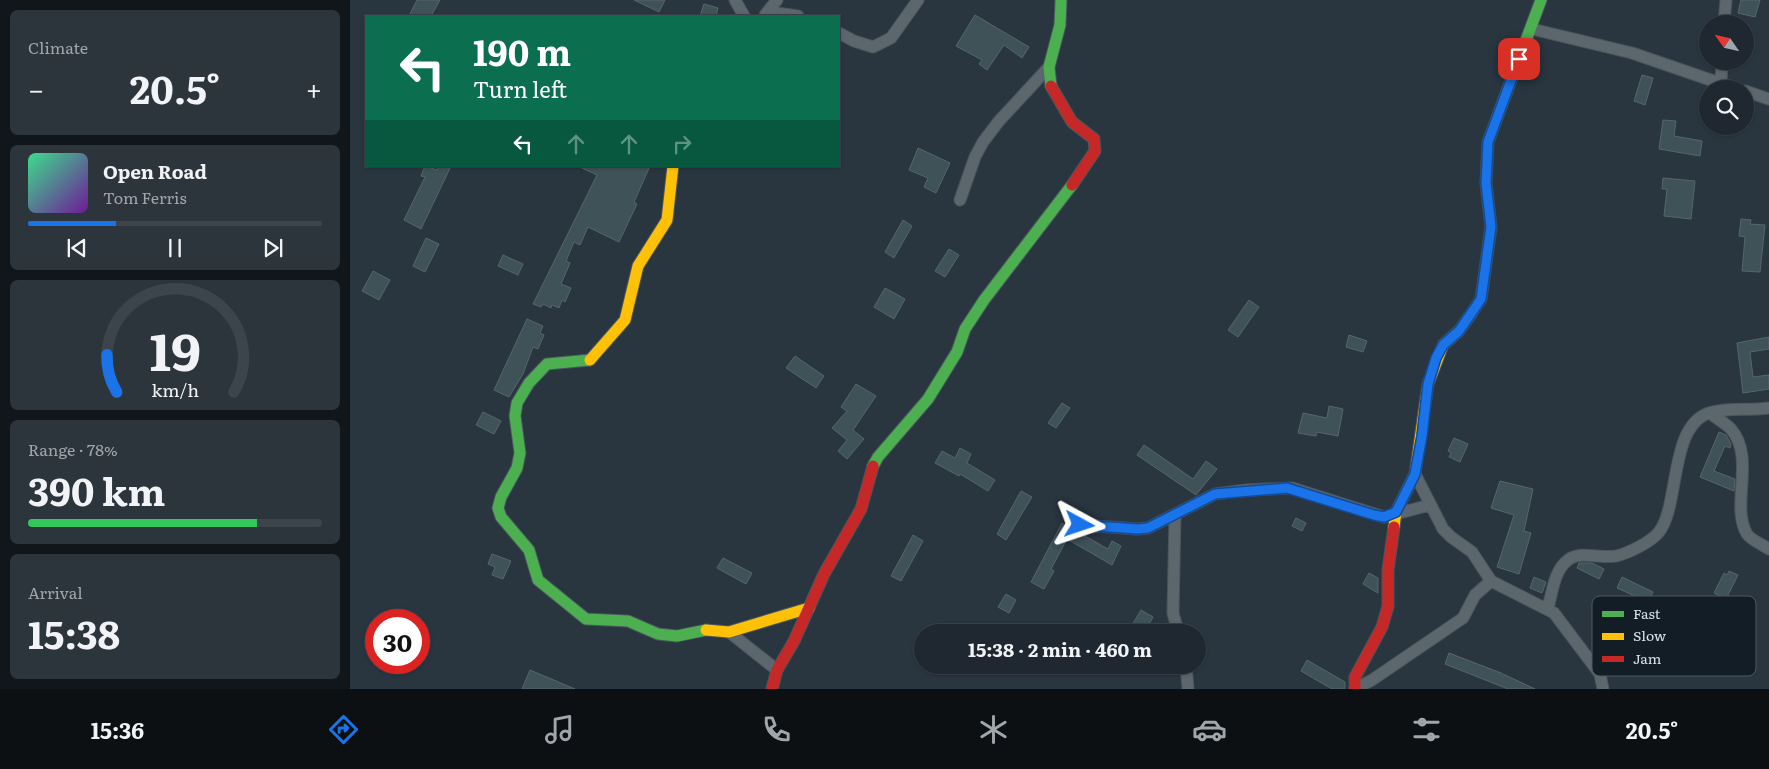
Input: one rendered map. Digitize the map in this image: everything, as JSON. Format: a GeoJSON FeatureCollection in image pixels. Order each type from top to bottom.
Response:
{"type":"FeatureCollection","features":[{"type":"Feature","properties":{"kind":"street"},"geometry":{"type":"LineString","coordinates":[[735,0],[743,15]]}},
{"type":"Feature","properties":{"kind":"street"},"geometry":{"type":"LineString","coordinates":[[766,14],[777,0]]}},
{"type":"Feature","properties":{"kind":"street"},"geometry":{"type":"LineString","coordinates":[[840,34],[854,41],[874,47],[891,38],[918,0]]}},
{"type":"Feature","properties":{"kind":"street"},"geometry":{"type":"LineString","coordinates":[[772,689],[777,670],[847,530],[861,509],[867,493],[870,473],[878,457],[928,399],[957,352],[965,329],[984,300],[1087,166],[1095,151],[1094,138],[1072,122],[1052,90],[1049,67],[1060,25],[1061,0]]}},
{"type":"Feature","properties":{"kind":"street"},"geometry":{"type":"LineString","coordinates":[[1491,581],[1475,595],[1464,618],[1372,680],[1355,689],[1355,677],[1382,627],[1388,606],[1388,570],[1396,512],[1415,474],[1428,384],[1436,358],[1443,345],[1459,331],[1481,299],[1491,227],[1486,183],[1488,142],[1532,29],[1541,0]]}},
{"type":"Feature","properties":{"kind":"street"},"geometry":{"type":"LineString","coordinates":[[1725,15],[1726,0]]}},
{"type":"Feature","properties":{"kind":"street"},"geometry":{"type":"LineString","coordinates":[[766,14],[782,15]]}},
{"type":"Feature","properties":{"kind":"street"},"geometry":{"type":"LineString","coordinates":[[1532,29],[1632,53],[1710,80]]}},
{"type":"Feature","properties":{"kind":"street"},"geometry":{"type":"LineString","coordinates":[[960,200],[975,157],[983,142],[999,120],[1049,67]]}},
{"type":"Feature","properties":{"kind":"street"},"geometry":{"type":"LineString","coordinates":[[1754,94],[1769,99]]}},
{"type":"Feature","properties":{"kind":"street"},"geometry":{"type":"LineString","coordinates":[[673,167],[667,220],[638,266],[625,320],[591,360],[546,364],[529,383],[517,403],[515,416],[520,453],[517,468],[501,497],[498,508],[506,523],[530,550],[538,580],[586,619],[628,621],[658,634],[677,636],[706,630],[729,632],[809,608]]}},
{"type":"Feature","properties":{"kind":"street"},"geometry":{"type":"LineString","coordinates":[[1548,608],[1554,584],[1568,559],[1579,556],[1616,556],[1632,550],[1658,532],[1664,521],[1681,452],[1695,421],[1710,413],[1769,408]]}},
{"type":"Feature","properties":{"kind":"street"},"geometry":{"type":"LineString","coordinates":[[1731,429],[1742,410]]}},
{"type":"Feature","properties":{"kind":"street"},"geometry":{"type":"LineString","coordinates":[[1710,413],[1731,429],[1737,439],[1743,464],[1742,523],[1748,535],[1769,549]]}},
{"type":"Feature","properties":{"kind":"street"},"geometry":{"type":"LineString","coordinates":[[1415,474],[1443,529],[1450,537],[1472,552],[1491,581],[1518,596],[1548,608],[1561,621],[1565,630],[1592,662]]}},
{"type":"Feature","properties":{"kind":"street"},"geometry":{"type":"LineString","coordinates":[[1080,525],[1148,528],[1215,494],[1287,488],[1384,517],[1396,512],[1430,505]]}},
{"type":"Feature","properties":{"kind":"street"},"geometry":{"type":"LineString","coordinates":[[1175,515],[1173,613],[1176,624]]}},
{"type":"Feature","properties":{"kind":"street"},"geometry":{"type":"LineString","coordinates":[[729,632],[777,670]]}},
{"type":"Feature","properties":{"kind":"street"},"geometry":{"type":"LineString","coordinates":[[1187,674],[1188,689]]}},
{"type":"Feature","properties":{"kind":"street"},"geometry":{"type":"LineString","coordinates":[[1600,676],[1603,689]]}},
{"type":"Feature","properties":{"kind":"building"},"geometry":{"type":"Polygon","coordinates":[[[417,0],[440,0],[432,15],[410,15],[417,0]]]}},
{"type":"Feature","properties":{"kind":"building"},"geometry":{"type":"Polygon","coordinates":[[[634,0],[665,0],[659,12],[634,0]]]}},
{"type":"Feature","properties":{"kind":"building"},"geometry":{"type":"Polygon","coordinates":[[[1741,0],[1760,0],[1755,17],[1754,15],[1738,13],[1741,0]]]}},
{"type":"Feature","properties":{"kind":"building"},"geometry":{"type":"Polygon","coordinates":[[[704,4],[718,8],[716,15],[700,15],[704,4]]]}},
{"type":"Feature","properties":{"kind":"building"},"geometry":{"type":"Polygon","coordinates":[[[975,15],[1029,47],[1022,58],[1004,45],[987,70],[979,64],[982,60],[956,46],[975,15]]]}},
{"type":"Feature","properties":{"kind":"building"},"geometry":{"type":"Polygon","coordinates":[[[1642,75],[1653,78],[1645,105],[1634,101],[1642,75]]]}},
{"type":"Feature","properties":{"kind":"building"},"geometry":{"type":"Polygon","coordinates":[[[1663,120],[1676,121],[1674,136],[1702,141],[1700,156],[1659,149],[1663,120]]]}},
{"type":"Feature","properties":{"kind":"building"},"geometry":{"type":"Polygon","coordinates":[[[918,148],[950,163],[936,193],[924,187],[928,178],[909,170],[918,148]]]}},
{"type":"Feature","properties":{"kind":"building"},"geometry":{"type":"Polygon","coordinates":[[[425,167],[437,170],[438,167],[451,167],[421,229],[404,220],[425,177],[421,176],[425,167]]]}},
{"type":"Feature","properties":{"kind":"building"},"geometry":{"type":"Polygon","coordinates":[[[580,167],[650,167],[634,202],[637,204],[619,242],[588,227],[580,245],[574,242],[566,261],[570,263],[561,284],[571,288],[565,302],[562,300],[559,308],[552,305],[551,308],[543,304],[541,307],[533,304],[597,175],[580,167]]]}},
{"type":"Feature","properties":{"kind":"building"},"geometry":{"type":"Polygon","coordinates":[[[1663,178],[1695,181],[1691,219],[1664,216],[1667,189],[1662,189],[1663,178]]]}},
{"type":"Feature","properties":{"kind":"building"},"geometry":{"type":"Polygon","coordinates":[[[1741,219],[1751,220],[1750,224],[1765,225],[1760,272],[1742,271],[1745,237],[1739,236],[1741,219]]]}},
{"type":"Feature","properties":{"kind":"building"},"geometry":{"type":"Polygon","coordinates":[[[903,220],[912,226],[894,258],[885,252],[903,220]]]}},
{"type":"Feature","properties":{"kind":"building"},"geometry":{"type":"Polygon","coordinates":[[[426,238],[439,244],[425,272],[413,266],[426,238]]]}},
{"type":"Feature","properties":{"kind":"building"},"geometry":{"type":"Polygon","coordinates":[[[949,249],[959,255],[945,277],[935,271],[949,249]]]}},
{"type":"Feature","properties":{"kind":"building"},"geometry":{"type":"Polygon","coordinates":[[[503,255],[523,264],[518,275],[498,266],[503,255]]]}},
{"type":"Feature","properties":{"kind":"building"},"geometry":{"type":"Polygon","coordinates":[[[373,271],[390,280],[379,300],[362,291],[373,271]]]}},
{"type":"Feature","properties":{"kind":"building"},"geometry":{"type":"Polygon","coordinates":[[[885,288],[905,299],[894,319],[874,307],[885,288]]]}},
{"type":"Feature","properties":{"kind":"building"},"geometry":{"type":"Polygon","coordinates":[[[1249,300],[1259,307],[1238,337],[1228,330],[1249,300]]]}},
{"type":"Feature","properties":{"kind":"building"},"geometry":{"type":"Polygon","coordinates":[[[527,319],[543,326],[540,333],[544,335],[538,349],[533,347],[523,374],[509,397],[494,390],[527,319]]]}},
{"type":"Feature","properties":{"kind":"building"},"geometry":{"type":"Polygon","coordinates":[[[1349,335],[1367,341],[1363,352],[1346,347],[1349,335]]]}},
{"type":"Feature","properties":{"kind":"building"},"geometry":{"type":"Polygon","coordinates":[[[1769,337],[1769,349],[1750,352],[1753,377],[1769,375],[1769,389],[1743,393],[1737,343],[1769,337]]]}},
{"type":"Feature","properties":{"kind":"building"},"geometry":{"type":"Polygon","coordinates":[[[795,356],[824,376],[816,388],[786,368],[795,356]]]}},
{"type":"Feature","properties":{"kind":"building"},"geometry":{"type":"Polygon","coordinates":[[[856,384],[876,396],[853,430],[864,439],[847,459],[838,451],[847,440],[832,428],[847,411],[841,407],[856,384]]]}},
{"type":"Feature","properties":{"kind":"building"},"geometry":{"type":"Polygon","coordinates":[[[1062,403],[1070,408],[1056,428],[1048,423],[1062,403]]]}},
{"type":"Feature","properties":{"kind":"building"},"geometry":{"type":"Polygon","coordinates":[[[1329,406],[1343,409],[1338,436],[1317,432],[1316,436],[1298,433],[1303,413],[1327,418],[1329,406]]]}},
{"type":"Feature","properties":{"kind":"building"},"geometry":{"type":"Polygon","coordinates":[[[483,412],[501,421],[494,434],[476,425],[483,412]]]}},
{"type":"Feature","properties":{"kind":"building"},"geometry":{"type":"Polygon","coordinates":[[[1719,432],[1726,435],[1731,444],[1730,448],[1725,446],[1714,471],[1735,479],[1734,491],[1700,477],[1719,432]]]}},
{"type":"Feature","properties":{"kind":"building"},"geometry":{"type":"Polygon","coordinates":[[[1454,438],[1468,444],[1460,462],[1449,457],[1451,453],[1448,451],[1454,438]]]}},
{"type":"Feature","properties":{"kind":"building"},"geometry":{"type":"Polygon","coordinates":[[[1144,445],[1193,479],[1206,461],[1217,469],[1196,495],[1137,455],[1144,445]]]}},
{"type":"Feature","properties":{"kind":"building"},"geometry":{"type":"Polygon","coordinates":[[[960,448],[971,454],[967,463],[995,480],[988,491],[960,474],[959,476],[935,463],[942,451],[955,458],[960,448]]]}},
{"type":"Feature","properties":{"kind":"building"},"geometry":{"type":"Polygon","coordinates":[[[1500,481],[1533,489],[1524,531],[1531,533],[1519,574],[1497,567],[1514,515],[1491,508],[1500,481]]]}},
{"type":"Feature","properties":{"kind":"building"},"geometry":{"type":"Polygon","coordinates":[[[1021,491],[1032,497],[1006,540],[997,534],[1021,491]]]}},
{"type":"Feature","properties":{"kind":"building"},"geometry":{"type":"Polygon","coordinates":[[[1296,518],[1306,523],[1302,531],[1292,526],[1296,518]]]}},
{"type":"Feature","properties":{"kind":"building"},"geometry":{"type":"Polygon","coordinates":[[[1062,523],[1108,549],[1112,541],[1121,546],[1112,565],[1067,539],[1051,569],[1054,571],[1044,589],[1031,582],[1062,523]]]}},
{"type":"Feature","properties":{"kind":"building"},"geometry":{"type":"Polygon","coordinates":[[[913,535],[923,541],[901,581],[891,576],[913,535]]]}},
{"type":"Feature","properties":{"kind":"building"},"geometry":{"type":"Polygon","coordinates":[[[492,554],[511,561],[503,579],[492,575],[495,567],[488,564],[492,554]]]}},
{"type":"Feature","properties":{"kind":"building"},"geometry":{"type":"Polygon","coordinates":[[[723,558],[752,573],[746,584],[717,568],[723,558]]]}},
{"type":"Feature","properties":{"kind":"building"},"geometry":{"type":"Polygon","coordinates":[[[1579,563],[1592,563],[1604,569],[1599,579],[1577,568],[1579,563]]]}},
{"type":"Feature","properties":{"kind":"building"},"geometry":{"type":"Polygon","coordinates":[[[1729,571],[1738,575],[1728,596],[1720,596],[1714,593],[1724,573],[1727,575],[1729,571]]]}},
{"type":"Feature","properties":{"kind":"building"},"geometry":{"type":"Polygon","coordinates":[[[1369,573],[1378,578],[1378,593],[1363,584],[1369,573]]]}},
{"type":"Feature","properties":{"kind":"building"},"geometry":{"type":"Polygon","coordinates":[[[1534,577],[1546,582],[1542,593],[1530,588],[1534,577]]]}},
{"type":"Feature","properties":{"kind":"building"},"geometry":{"type":"Polygon","coordinates":[[[1622,577],[1653,592],[1651,596],[1635,596],[1617,588],[1622,577]]]}},
{"type":"Feature","properties":{"kind":"building"},"geometry":{"type":"Polygon","coordinates":[[[1006,594],[1016,600],[1009,613],[998,607],[1006,594]]]}},
{"type":"Feature","properties":{"kind":"building"},"geometry":{"type":"Polygon","coordinates":[[[1141,610],[1153,617],[1149,624],[1133,624],[1141,610]]]}},
{"type":"Feature","properties":{"kind":"building"},"geometry":{"type":"Polygon","coordinates":[[[1449,653],[1501,673],[1535,689],[1508,689],[1445,664],[1449,653]]]}},
{"type":"Feature","properties":{"kind":"building"},"geometry":{"type":"Polygon","coordinates":[[[1307,660],[1345,682],[1345,689],[1332,689],[1301,671],[1307,660]]]}},
{"type":"Feature","properties":{"kind":"building"},"geometry":{"type":"Polygon","coordinates":[[[530,670],[575,689],[522,689],[530,670]]]}},
{"type":"Feature","properties":{"kind":"traffic: fast"},"geometry":{"type":"LineString","coordinates":[[1051,86],[1049,67],[1060,25],[1061,0]]}},
{"type":"Feature","properties":{"kind":"traffic: fast"},"geometry":{"type":"LineString","coordinates":[[1471,314],[1481,299],[1491,227],[1486,183],[1488,142],[1541,0]]}},
{"type":"Feature","properties":{"kind":"traffic: fast"},"geometry":{"type":"LineString","coordinates":[[873,466],[878,457],[928,399],[957,352],[965,329],[984,300],[1072,185]]}},
{"type":"Feature","properties":{"kind":"traffic: fast"},"geometry":{"type":"LineString","coordinates":[[590,360],[547,364],[529,383],[517,403],[515,416],[520,453],[517,468],[501,497],[498,508],[501,517],[529,550],[538,580],[586,619],[628,621],[658,634],[677,636],[706,630]]}},
{"type":"Feature","properties":{"kind":"traffic: slow"},"geometry":{"type":"LineString","coordinates":[[590,360],[625,320],[638,266],[667,220],[673,167]]}},
{"type":"Feature","properties":{"kind":"traffic: slow"},"geometry":{"type":"LineString","coordinates":[[1394,527],[1396,512],[1415,474],[1428,384],[1443,345],[1459,331],[1471,314]]}},
{"type":"Feature","properties":{"kind":"traffic: slow"},"geometry":{"type":"LineString","coordinates":[[706,630],[729,632],[809,608]]}},
{"type":"Feature","properties":{"kind":"traffic: jam"},"geometry":{"type":"LineString","coordinates":[[1051,86],[1072,122],[1094,139],[1095,151],[1072,185]]}},
{"type":"Feature","properties":{"kind":"traffic: jam"},"geometry":{"type":"LineString","coordinates":[[772,689],[777,670],[794,641],[824,574],[861,509],[873,466]]}},
{"type":"Feature","properties":{"kind":"traffic: jam"},"geometry":{"type":"LineString","coordinates":[[1355,689],[1355,677],[1382,627],[1388,606],[1388,570],[1394,527]]}},
{"type":"Feature","properties":{"kind":"route"},"geometry":{"type":"LineString","coordinates":[[1080,525],[1148,528],[1215,494],[1287,488],[1374,515],[1384,517],[1396,512],[1415,474],[1428,384],[1436,358],[1443,345],[1459,331],[1481,299],[1491,227],[1486,183],[1488,142],[1519,59]]}}]}
